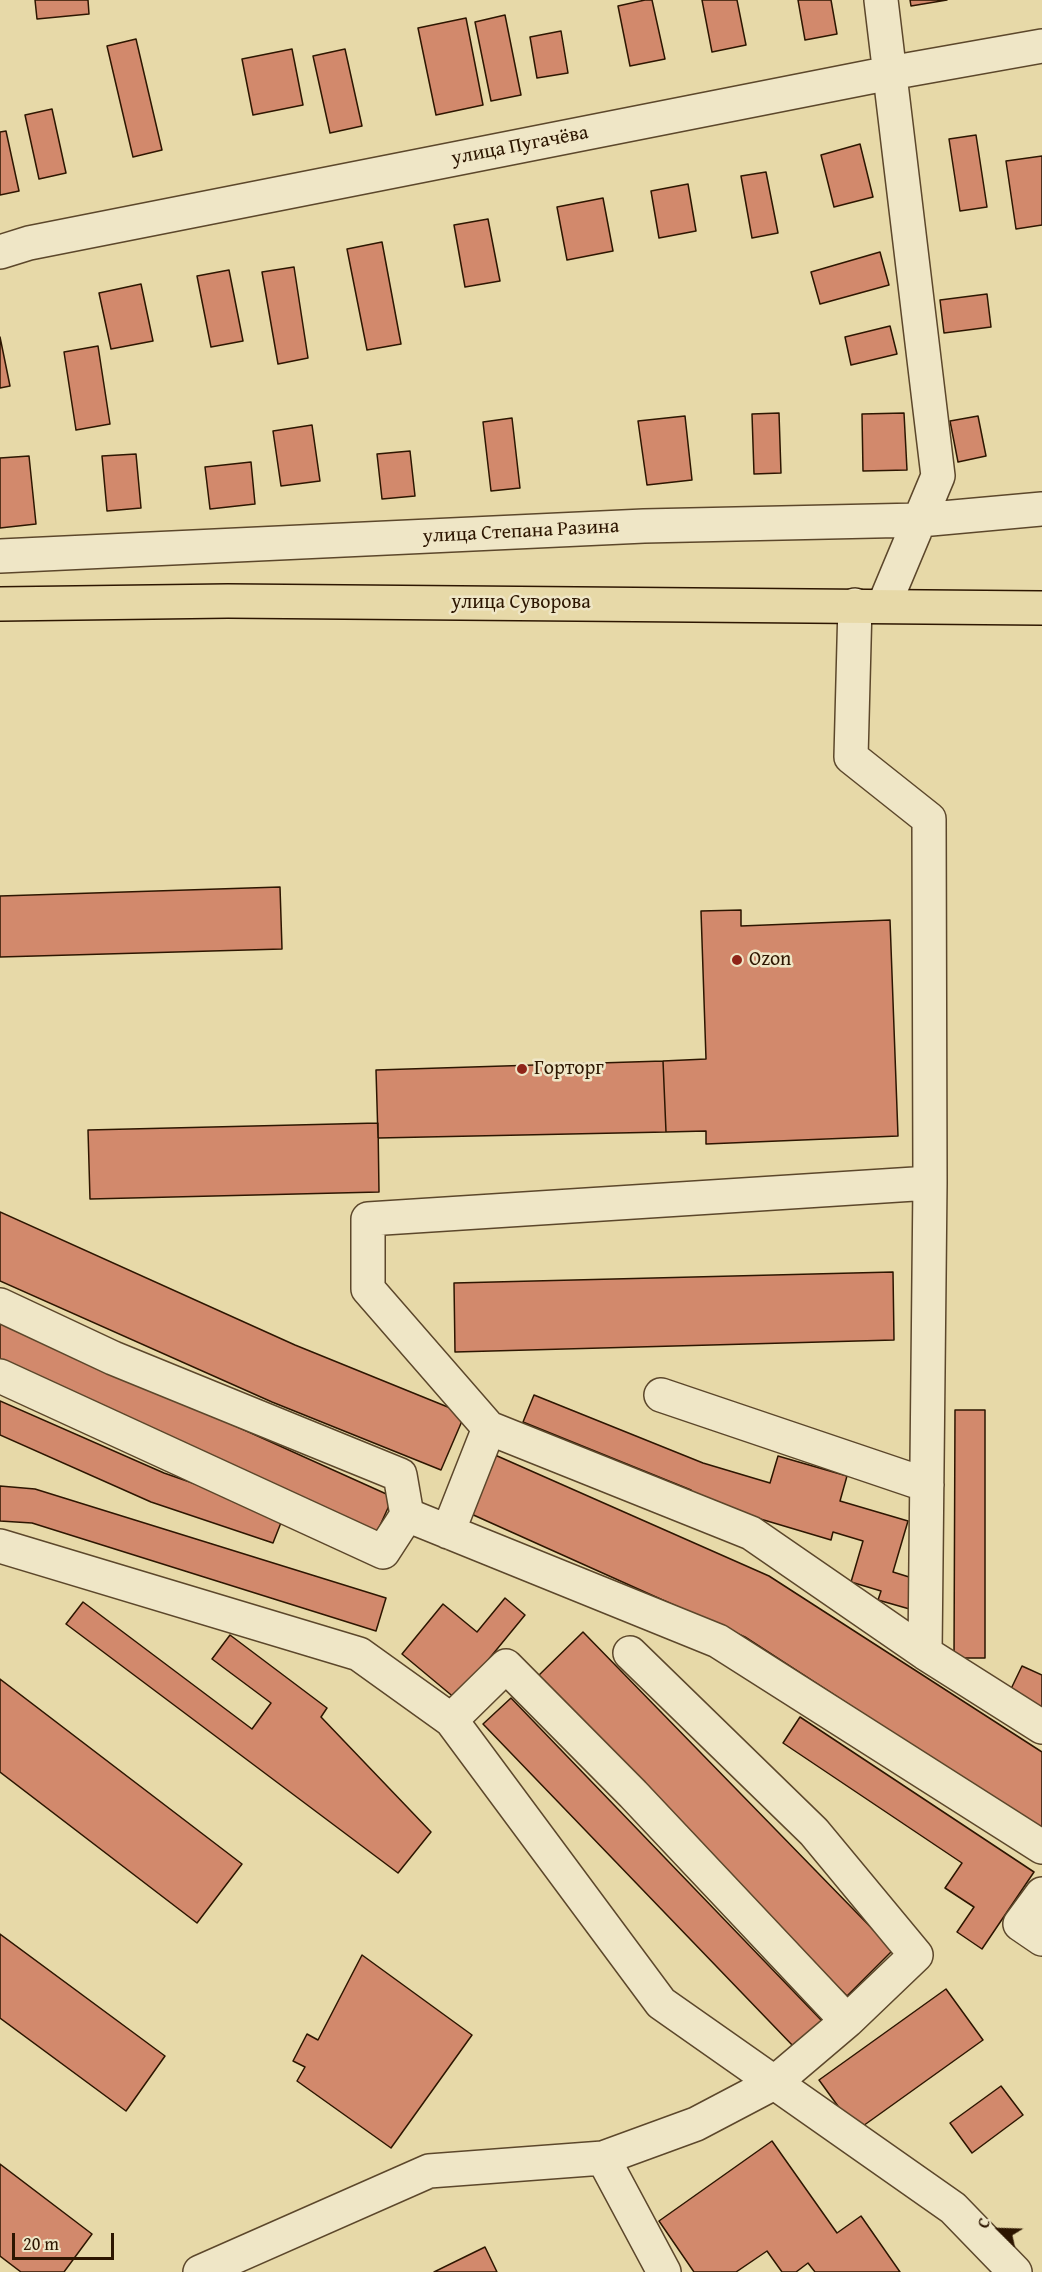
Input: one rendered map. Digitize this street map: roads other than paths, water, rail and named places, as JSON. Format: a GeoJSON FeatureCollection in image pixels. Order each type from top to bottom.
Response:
{"type":"FeatureCollection","features":[{"type":"Feature","properties":{"kind":"main road","name":"улица Суворова"},"geometry":{"type":"LineString","coordinates":[[0,603],[228,601],[1042,608]]}},
{"type":"Feature","properties":{"kind":"street"},"geometry":{"type":"LineString","coordinates":[[881,0],[938,476],[920,519],[869,605],[851,757],[929,819],[930,1183],[925,1653]]}},
{"type":"Feature","properties":{"kind":"street","name":"улица Пугачёва"},"geometry":{"type":"LineString","coordinates":[[0,252],[29,243],[890,73],[1042,46]]}},
{"type":"Feature","properties":{"kind":"street","name":"улица Степана Разина"},"geometry":{"type":"LineString","coordinates":[[0,556],[632,527],[920,519],[1042,509]]}},
{"type":"Feature","properties":{"kind":"street"},"geometry":{"type":"LineString","coordinates":[[930,1183],[369,1219],[368,1288],[489,1428],[751,1533],[925,1653],[1042,1727]]}},
{"type":"Feature","properties":{"kind":"street"},"geometry":{"type":"LineString","coordinates":[[0,1305],[113,1358],[400,1475],[407,1515],[383,1552],[0,1376]]}},
{"type":"Feature","properties":{"kind":"street"},"geometry":{"type":"LineString","coordinates":[[661,1395],[927,1485]]}},
{"type":"Feature","properties":{"kind":"street"},"geometry":{"type":"LineString","coordinates":[[448,1532],[489,1428]]}},
{"type":"Feature","properties":{"kind":"street"},"geometry":{"type":"LineString","coordinates":[[407,1515],[718,1641],[1042,1847]]}},
{"type":"Feature","properties":{"kind":"street"},"geometry":{"type":"LineString","coordinates":[[0,1546],[359,1654],[451,1720],[661,2003],[953,2208],[1015,2272]]}},
{"type":"Feature","properties":{"kind":"street"},"geometry":{"type":"LineString","coordinates":[[200,2272],[429,2171],[603,2158],[696,2124],[774,2083],[847,2021],[916,1955],[814,1832],[630,1653]]}},
{"type":"Feature","properties":{"kind":"street"},"geometry":{"type":"LineString","coordinates":[[451,1720],[506,1666],[633,1794],[847,2021]]}},
{"type":"Feature","properties":{"kind":"street"},"geometry":{"type":"LineString","coordinates":[[1042,1894],[1020,1924],[1042,1939]]}},
{"type":"Feature","properties":{"kind":"street"},"geometry":{"type":"LineString","coordinates":[[603,2158],[664,2272]]}},
{"type":"Feature","properties":{"kind":"place","name":"Ozon"},"geometry":{"type":"Point","coordinates":[737,960]}},
{"type":"Feature","properties":{"kind":"place","name":"Горторг"},"geometry":{"type":"Point","coordinates":[522,1069]}}]}
